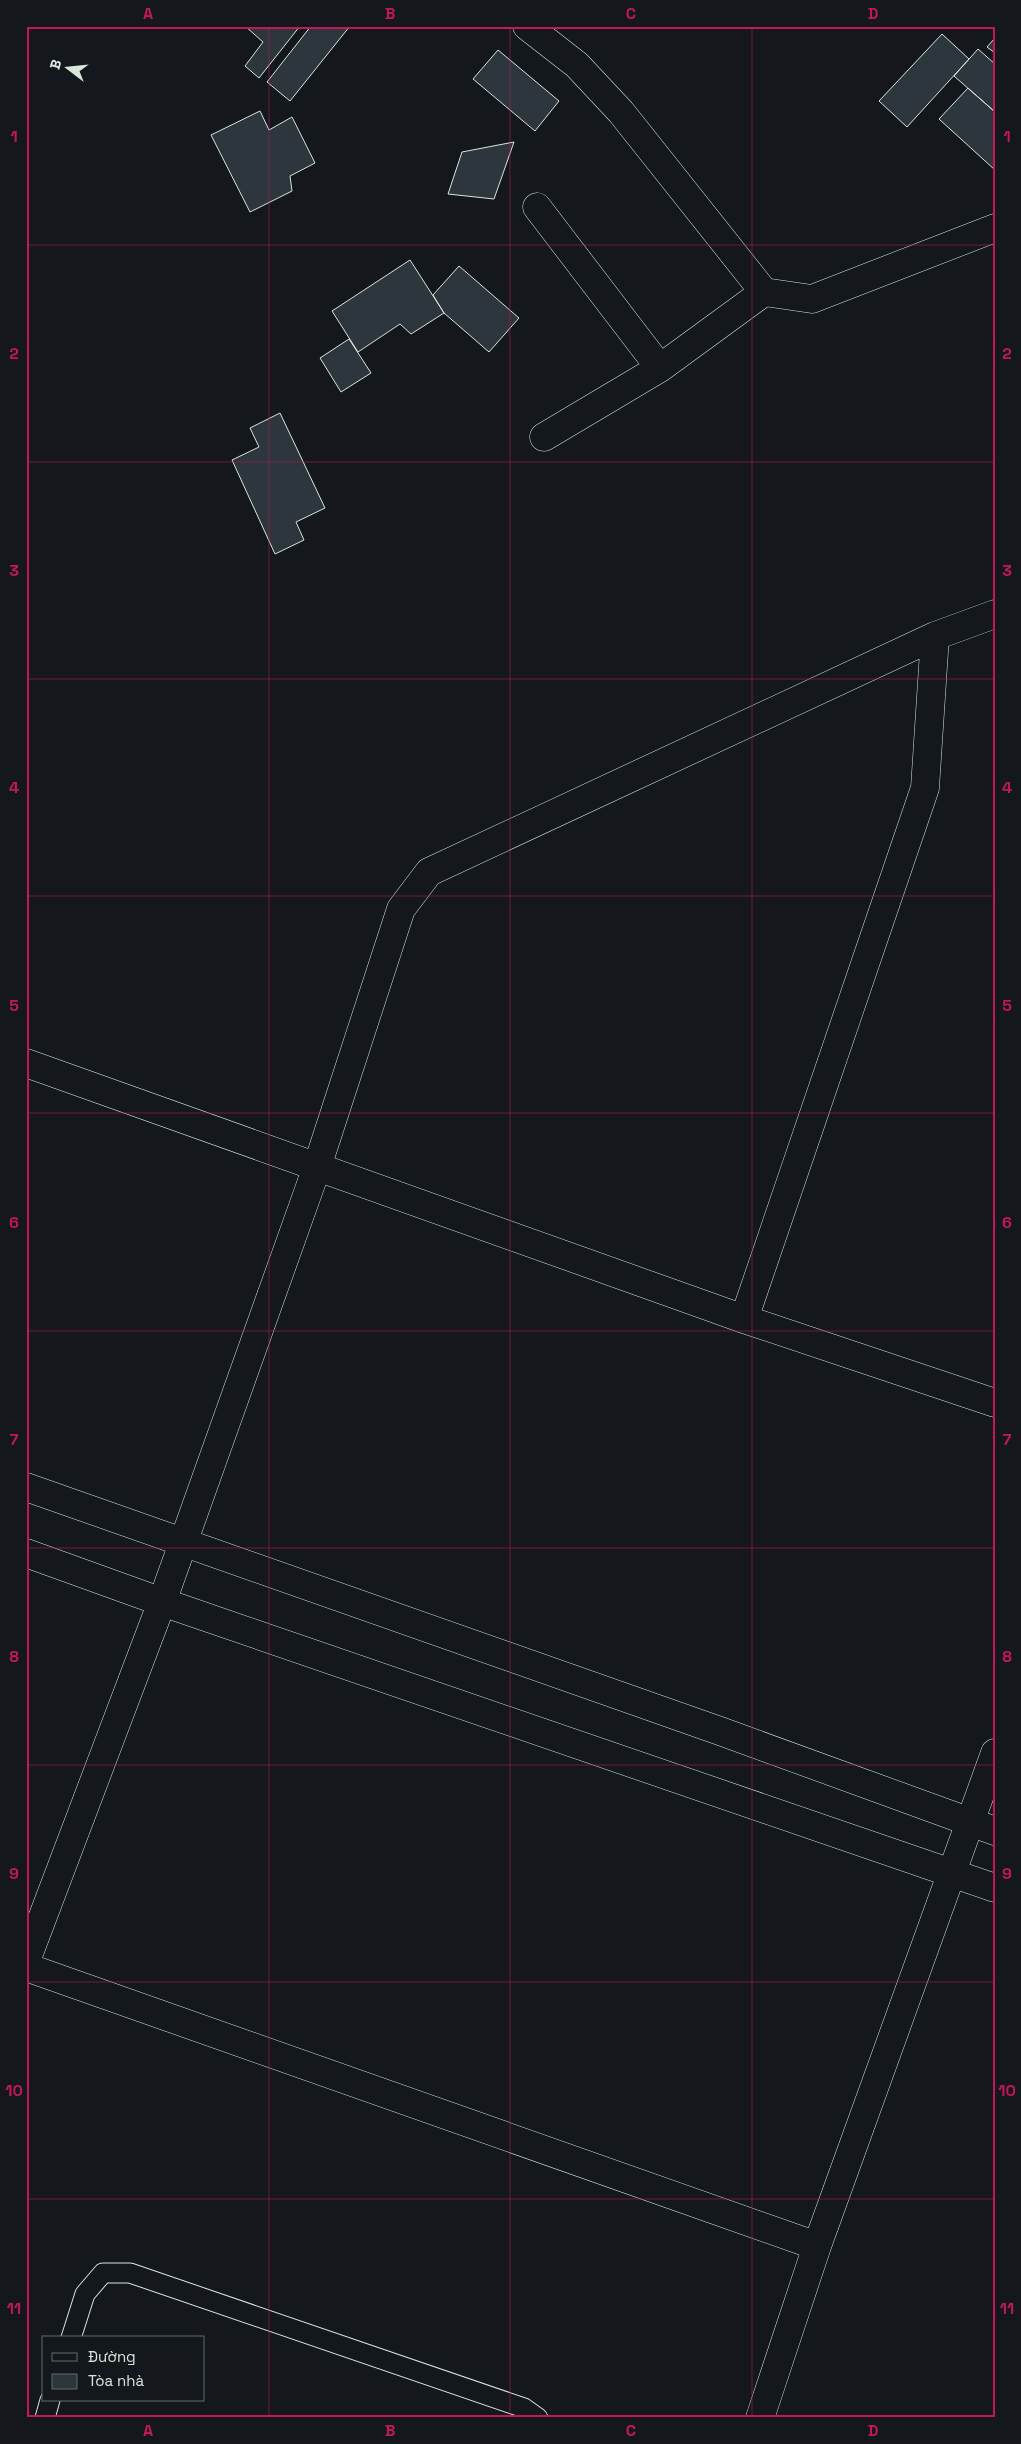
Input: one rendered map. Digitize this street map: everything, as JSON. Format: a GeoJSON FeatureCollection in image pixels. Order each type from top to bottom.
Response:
{"type":"FeatureCollection","features":[{"type":"Feature","properties":{"kind":"street"},"geometry":{"type":"LineString","coordinates":[[527,26],[576,65],[621,112],[764,292],[812,299],[995,228]]}},
{"type":"Feature","properties":{"kind":"street"},"geometry":{"type":"LineString","coordinates":[[537,207],[660,368]]}},
{"type":"Feature","properties":{"kind":"street"},"geometry":{"type":"LineString","coordinates":[[544,438],[660,368],[764,292]]}},
{"type":"Feature","properties":{"kind":"street"},"geometry":{"type":"LineString","coordinates":[[26,1961],[162,1602],[317,1167],[401,909],[429,872],[935,636],[995,614]]}},
{"type":"Feature","properties":{"kind":"street"},"geometry":{"type":"LineString","coordinates":[[744,1319],[925,788],[935,636]]}},
{"type":"Feature","properties":{"kind":"street"},"geometry":{"type":"LineString","coordinates":[[26,1063],[744,1319],[995,1403]]}},
{"type":"Feature","properties":{"kind":"street"},"geometry":{"type":"LineString","coordinates":[[26,1487],[720,1731],[995,1832]]}},
{"type":"Feature","properties":{"kind":"street"},"geometry":{"type":"LineString","coordinates":[[26,1553],[162,1602],[995,1888]]}},
{"type":"Feature","properties":{"kind":"street"},"geometry":{"type":"LineString","coordinates":[[760,2418],[817,2246],[995,1754]]}},
{"type":"Feature","properties":{"kind":"street"},"geometry":{"type":"LineString","coordinates":[[26,1967],[817,2246]]}},
{"type":"Feature","properties":{"kind":"lane"},"geometry":{"type":"LineString","coordinates":[[72,2336],[85,2294],[103,2273],[130,2273],[524,2408],[538,2418]]}},
{"type":"Feature","properties":{"kind":"lane"},"geometry":{"type":"LineString","coordinates":[[44,2418],[49,2402]]}},
{"type":"Feature","properties":{"kind":"building"},"geometry":{"type":"Polygon","coordinates":[[[245,26],[300,26],[259,78],[245,66],[263,42],[245,26]]]}},
{"type":"Feature","properties":{"kind":"building"},"geometry":{"type":"Polygon","coordinates":[[[311,26],[350,26],[290,101],[267,82],[311,26]]]}},
{"type":"Feature","properties":{"kind":"building"},"geometry":{"type":"Polygon","coordinates":[[[942,34],[969,59],[907,127],[879,101],[942,34]]]}},
{"type":"Feature","properties":{"kind":"building"},"geometry":{"type":"Polygon","coordinates":[[[995,38],[995,53],[987,47],[995,38]]]}},
{"type":"Feature","properties":{"kind":"building"},"geometry":{"type":"Polygon","coordinates":[[[978,49],[995,64],[995,112],[954,76],[978,49]]]}},
{"type":"Feature","properties":{"kind":"building"},"geometry":{"type":"Polygon","coordinates":[[[498,50],[559,101],[535,131],[473,79],[498,50]]]}},
{"type":"Feature","properties":{"kind":"building"},"geometry":{"type":"Polygon","coordinates":[[[968,88],[995,112],[995,170],[939,119],[968,88]]]}},
{"type":"Feature","properties":{"kind":"building"},"geometry":{"type":"Polygon","coordinates":[[[260,111],[269,130],[292,117],[315,163],[290,176],[292,191],[250,212],[211,135],[260,111]]]}},
{"type":"Feature","properties":{"kind":"building"},"geometry":{"type":"Polygon","coordinates":[[[514,142],[494,199],[448,194],[462,152],[514,142]]]}},
{"type":"Feature","properties":{"kind":"building"},"geometry":{"type":"Polygon","coordinates":[[[410,260],[444,313],[411,334],[400,324],[358,352],[332,311],[410,260]]]}},
{"type":"Feature","properties":{"kind":"building"},"geometry":{"type":"Polygon","coordinates":[[[459,266],[519,318],[489,352],[444,313],[433,295],[459,266]]]}},
{"type":"Feature","properties":{"kind":"building"},"geometry":{"type":"Polygon","coordinates":[[[349,339],[371,373],[341,392],[320,358],[349,339]]]}},
{"type":"Feature","properties":{"kind":"building"},"geometry":{"type":"Polygon","coordinates":[[[280,413],[325,508],[296,522],[304,540],[275,554],[232,460],[259,447],[250,428],[280,413]]]}}]}
